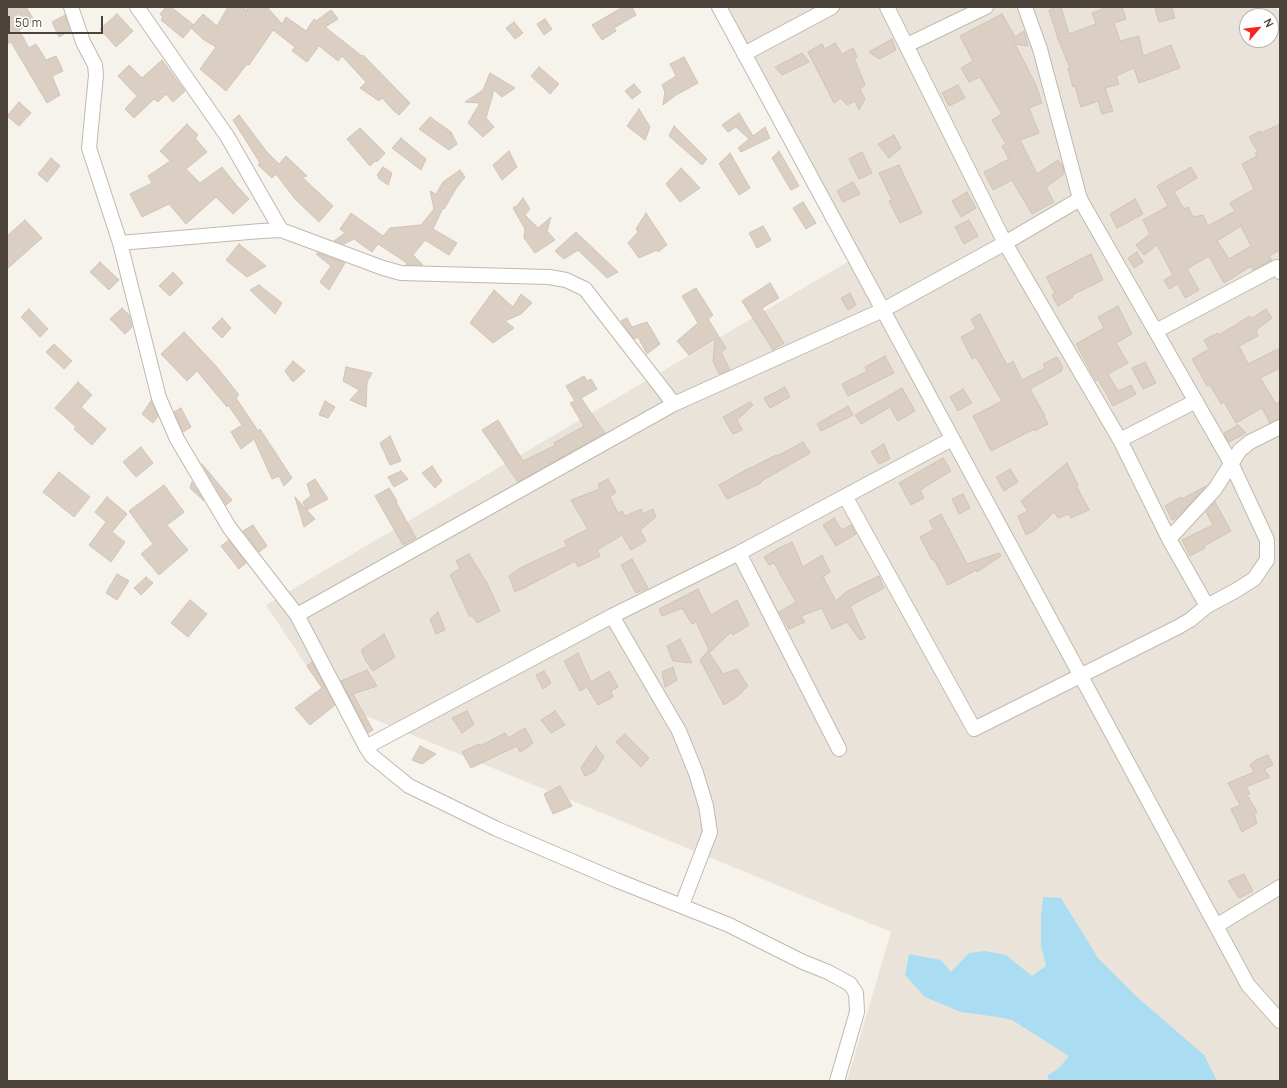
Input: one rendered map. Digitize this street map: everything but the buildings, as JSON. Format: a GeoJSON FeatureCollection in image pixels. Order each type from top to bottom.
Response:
{"type":"FeatureCollection","features":[{"type":"Feature","properties":{"kind":"street"},"geometry":{"type":"LineString","coordinates":[[71,7],[83,42],[95,65],[96,75],[89,148],[120,243],[159,398],[177,439],[229,527],[297,615],[372,756],[409,786],[497,829],[616,880],[729,925],[850,984],[856,993],[857,1012],[837,1081]]}},
{"type":"Feature","properties":{"kind":"street"},"geometry":{"type":"LineString","coordinates":[[137,7],[227,136],[281,230]]}},
{"type":"Feature","properties":{"kind":"street"},"geometry":{"type":"LineString","coordinates":[[719,7],[1248,985],[1280,1021]]}},
{"type":"Feature","properties":{"kind":"street"},"geometry":{"type":"LineString","coordinates":[[744,54],[832,7]]}},
{"type":"Feature","properties":{"kind":"street"},"geometry":{"type":"LineString","coordinates":[[887,7],[1005,243],[1120,440],[1169,539],[1208,606]]}},
{"type":"Feature","properties":{"kind":"street"},"geometry":{"type":"LineString","coordinates":[[907,45],[986,7]]}},
{"type":"Feature","properties":{"kind":"street"},"geometry":{"type":"LineString","coordinates":[[845,496],[974,729],[1178,627],[1208,606],[1235,592],[1254,579],[1267,560],[1267,540],[1231,463],[1080,199],[1040,49],[1025,7]]}},
{"type":"Feature","properties":{"kind":"street"},"geometry":{"type":"LineString","coordinates":[[297,615],[674,404],[883,310],[1005,243],[1080,199]]}},
{"type":"Feature","properties":{"kind":"street"},"geometry":{"type":"LineString","coordinates":[[120,243],[281,230],[383,268],[401,273],[549,276],[566,280],[585,289],[674,404]]}},
{"type":"Feature","properties":{"kind":"street"},"geometry":{"type":"LineString","coordinates":[[1156,331],[1279,268]]}},
{"type":"Feature","properties":{"kind":"street"},"geometry":{"type":"LineString","coordinates":[[1120,440],[1196,401]]}},
{"type":"Feature","properties":{"kind":"street"},"geometry":{"type":"LineString","coordinates":[[1169,539],[1215,489],[1240,450],[1250,442],[1280,427]]}},
{"type":"Feature","properties":{"kind":"street"},"geometry":{"type":"LineString","coordinates":[[366,747],[612,616],[739,554],[952,439]]}},
{"type":"Feature","properties":{"kind":"street"},"geometry":{"type":"LineString","coordinates":[[739,554],[839,748]]}},
{"type":"Feature","properties":{"kind":"street"},"geometry":{"type":"LineString","coordinates":[[612,616],[679,730],[696,773],[706,806],[710,832],[682,905]]}},
{"type":"Feature","properties":{"kind":"street"},"geometry":{"type":"LineString","coordinates":[[1216,926],[1280,887]]}},
{"type":"Feature","properties":{"kind":"shaded area"},"geometry":{"type":"Polygon","coordinates":[[[711,7],[1275,7],[1276,8],[1239,8],[1239,48],[1279,48],[1279,11],[1280,12],[1280,1081],[847,1081],[891,932],[330,701],[266,605],[851,260],[711,7]]]}},
{"type":"Feature","properties":{"kind":"water"},"geometry":{"type":"Polygon","coordinates":[[[1043,897],[1061,898],[1098,958],[1137,997],[1204,1055],[1217,1081],[1050,1081],[1047,1076],[1060,1067],[1069,1056],[1012,1020],[961,1012],[925,997],[905,975],[909,954],[941,960],[951,972],[969,953],[985,951],[1006,955],[1032,976],[1046,966],[1041,946],[1043,897]]]}}]}
